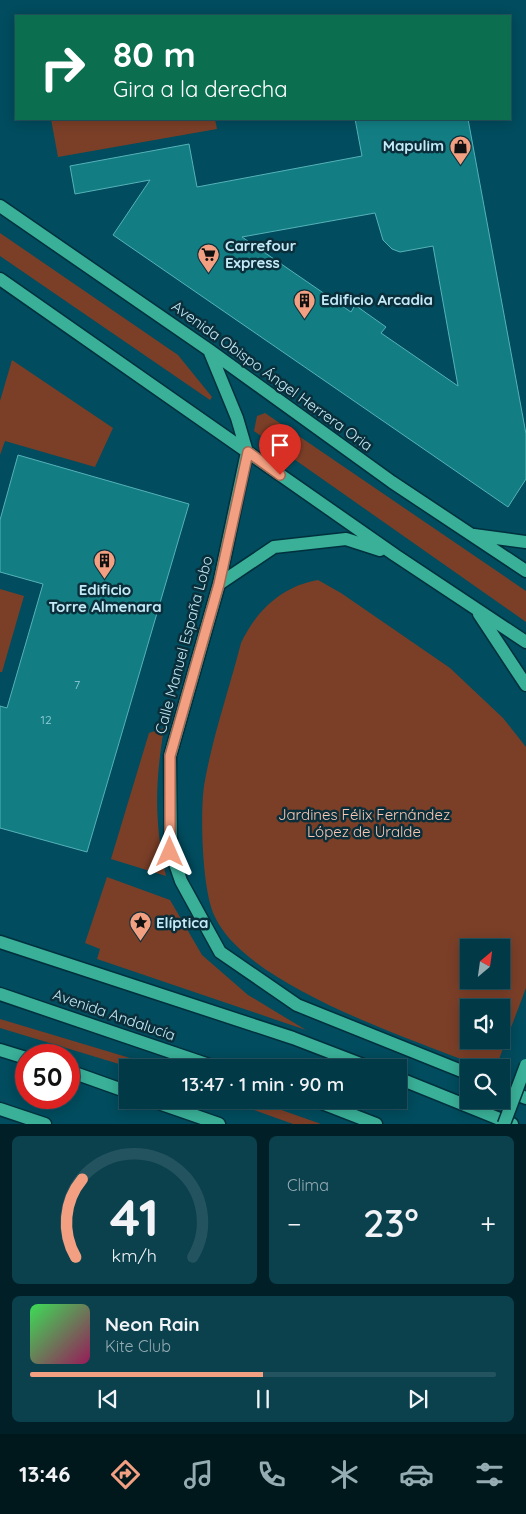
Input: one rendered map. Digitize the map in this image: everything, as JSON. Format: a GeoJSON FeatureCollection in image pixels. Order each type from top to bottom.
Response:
{"type":"FeatureCollection","features":[{"type":"Feature","properties":{"kind":"main road","name":"Avenida Obispo Ángel Herrera Oria"},"geometry":{"type":"LineString","coordinates":[[0,206],[209,350],[384,476],[526,572]]}},
{"type":"Feature","properties":{"kind":"main road"},"geometry":{"type":"LineString","coordinates":[[0,279],[395,556],[526,642]]}},
{"type":"Feature","properties":{"kind":"main road"},"geometry":{"type":"LineString","coordinates":[[209,350],[237,418],[248,452]]}},
{"type":"Feature","properties":{"kind":"main road","name":"Calle Manuel España Lobo"},"geometry":{"type":"LineString","coordinates":[[248,452],[219,584],[170,756],[170,852],[187,894],[220,952],[297,1005],[460,1070]]}},
{"type":"Feature","properties":{"kind":"main road"},"geometry":{"type":"LineString","coordinates":[[469,534],[526,542]]}},
{"type":"Feature","properties":{"kind":"main road"},"geometry":{"type":"LineString","coordinates":[[219,584],[274,547],[346,539],[395,556]]}},
{"type":"Feature","properties":{"kind":"main road"},"geometry":{"type":"LineString","coordinates":[[474,608],[526,685]]}},
{"type":"Feature","properties":{"kind":"main road"},"geometry":{"type":"LineString","coordinates":[[0,942],[294,1038],[348,1059]]}},
{"type":"Feature","properties":{"kind":"main road","name":"Avenida Andalucía"},"geometry":{"type":"LineString","coordinates":[[0,994],[191,1059]]}},
{"type":"Feature","properties":{"kind":"main road"},"geometry":{"type":"LineString","coordinates":[[0,1050],[15,1055]]}},
{"type":"Feature","properties":{"kind":"main road"},"geometry":{"type":"LineString","coordinates":[[504,1124],[526,1065]]}},
{"type":"Feature","properties":{"kind":"main road"},"geometry":{"type":"LineString","coordinates":[[80,1075],[119,1089]]}},
{"type":"Feature","properties":{"kind":"main road"},"geometry":{"type":"LineString","coordinates":[[407,1082],[512,1124]]}},
{"type":"Feature","properties":{"kind":"main road"},"geometry":{"type":"LineString","coordinates":[[510,1092],[526,1098]]}},
{"type":"Feature","properties":{"kind":"main road"},"geometry":{"type":"LineString","coordinates":[[0,1109],[45,1124]]}},
{"type":"Feature","properties":{"kind":"main road"},"geometry":{"type":"LineString","coordinates":[[176,1109],[219,1124]]}},
{"type":"Feature","properties":{"kind":"main road"},"geometry":{"type":"LineString","coordinates":[[337,1109],[376,1124]]}},
{"type":"Feature","properties":{"kind":"green space"},"geometry":{"type":"Polygon","coordinates":[[[51,120],[215,120],[217,129],[58,157],[51,120]]]}},
{"type":"Feature","properties":{"kind":"green space"},"geometry":{"type":"Polygon","coordinates":[[[0,233],[178,355],[212,397],[210,400],[0,256],[0,233]]]}},
{"type":"Feature","properties":{"kind":"green space"},"geometry":{"type":"Polygon","coordinates":[[[12,360],[113,428],[95,467],[5,441],[0,455],[0,401],[12,360]]]}},
{"type":"Feature","properties":{"kind":"green space"},"geometry":{"type":"Polygon","coordinates":[[[265,413],[526,591],[526,622],[254,431],[257,416],[265,413]]]}},
{"type":"Feature","properties":{"kind":"green space","name":"Jardines Félix Fernández López de Uralde"},"geometry":{"type":"Polygon","coordinates":[[[318,580],[341,593],[450,668],[503,718],[526,747],[526,988],[510,1030],[510,999],[460,999],[460,1049],[503,1049],[499,1059],[461,1059],[334,1007],[260,966],[233,942],[215,917],[207,890],[203,853],[202,815],[207,768],[241,643],[254,620],[262,611],[282,594],[293,588],[318,580]]]}},
{"type":"Feature","properties":{"kind":"green space"},"geometry":{"type":"Polygon","coordinates":[[[0,589],[24,596],[2,672],[0,672],[0,589]]]}},
{"type":"Feature","properties":{"kind":"green space"},"geometry":{"type":"Polygon","coordinates":[[[164,728],[157,802],[159,837],[166,876],[111,859],[149,733],[164,728]]]}},
{"type":"Feature","properties":{"kind":"green space"},"geometry":{"type":"Polygon","coordinates":[[[107,877],[170,900],[202,955],[248,995],[306,1030],[97,959],[100,949],[85,943],[107,877]]]}},
{"type":"Feature","properties":{"kind":"green space"},"geometry":{"type":"Polygon","coordinates":[[[0,1019],[133,1059],[119,1059],[119,1064],[80,1052],[80,1044],[53,1044],[0,1028],[0,1019]]]}},
{"type":"Feature","properties":{"kind":"green space"},"geometry":{"type":"Polygon","coordinates":[[[251,1109],[278,1109],[321,1124],[293,1124],[251,1109]]]}},
{"type":"Feature","properties":{"kind":"building","name":"Edificio Arcadia"},"geometry":{"type":"Polygon","coordinates":[[[355,120],[468,120],[526,434],[526,479],[508,507],[113,235],[150,180],[75,194],[70,166],[189,144],[197,187],[362,156],[355,120]],[[375,213],[242,237],[351,312],[355,305],[386,327],[381,333],[458,386],[433,246],[400,252],[392,249],[383,240],[375,213]]]}},
{"type":"Feature","properties":{"kind":"building","name":"Edificio Torre Almenara"},"geometry":{"type":"Polygon","coordinates":[[[18,455],[189,504],[87,852],[0,828],[0,706],[7,708],[43,584],[0,572],[0,520],[18,455]]]}},
{"type":"Feature","properties":{"kind":"place","name":"Mapulim"},"geometry":{"type":"Point","coordinates":[460,165]}},
{"type":"Feature","properties":{"kind":"place","name":"Carrefour Express"},"geometry":{"type":"Point","coordinates":[209,274]}},
{"type":"Feature","properties":{"kind":"place","name":"Edificio Arcadia"},"geometry":{"type":"Point","coordinates":[305,319]}},
{"type":"Feature","properties":{"kind":"place","name":"Edificio Torre Almenara"},"geometry":{"type":"Point","coordinates":[105,580]}},
{"type":"Feature","properties":{"kind":"place","name":"Elíptica"},"geometry":{"type":"Point","coordinates":[140,942]}},
{"type":"Feature","properties":{"kind":"route"},"geometry":{"type":"LineString","coordinates":[[170,852],[170,756],[219,584],[248,452],[280,475]]}}]}
